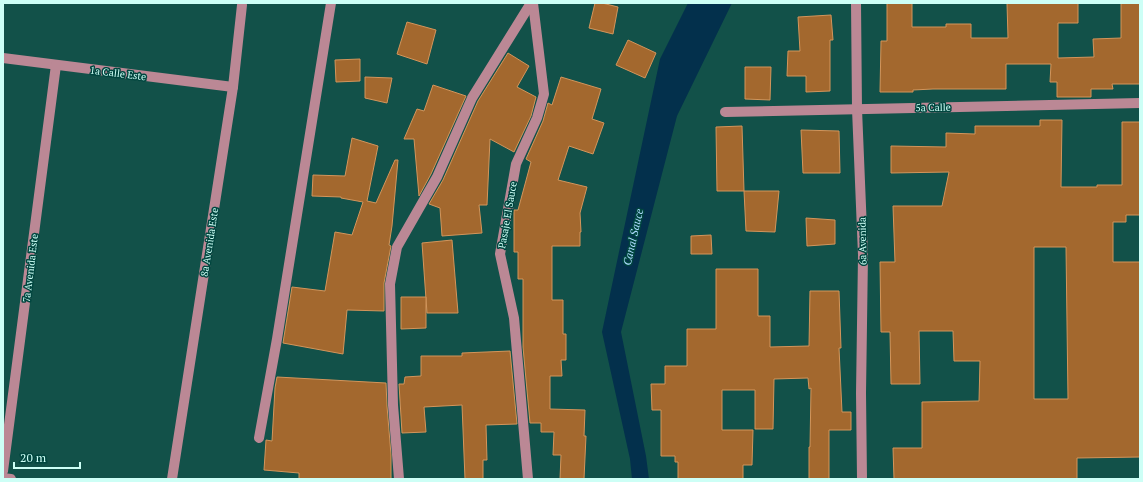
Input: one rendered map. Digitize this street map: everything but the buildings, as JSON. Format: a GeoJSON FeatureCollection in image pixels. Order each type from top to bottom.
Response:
{"type":"FeatureCollection","features":[{"type":"Feature","properties":{"kind":"street"},"geometry":{"type":"LineString","coordinates":[[259,438],[277,339],[331,3]]}},
{"type":"Feature","properties":{"kind":"street"},"geometry":{"type":"LineString","coordinates":[[399,479],[393,404],[390,284],[397,247],[437,177],[472,98],[532,3]]}},
{"type":"Feature","properties":{"kind":"street","name":"Pasaje El Sauce"},"geometry":{"type":"LineString","coordinates":[[528,479],[514,318],[500,254],[516,164],[537,118],[544,94],[532,3]]}},
{"type":"Feature","properties":{"kind":"street","name":"6a Avenida"},"geometry":{"type":"LineString","coordinates":[[856,3],[857,109],[863,255],[861,393],[862,479]]}},
{"type":"Feature","properties":{"kind":"street","name":"8a Avenida Este"},"geometry":{"type":"LineString","coordinates":[[172,479],[233,87],[242,5]]}},
{"type":"Feature","properties":{"kind":"street","name":"1a Calle Este"},"geometry":{"type":"LineString","coordinates":[[3,58],[233,87]]}},
{"type":"Feature","properties":{"kind":"street","name":"7a Avenida Este"},"geometry":{"type":"LineString","coordinates":[[3,471],[56,65]]}},
{"type":"Feature","properties":{"kind":"street","name":"5a Calle"},"geometry":{"type":"LineString","coordinates":[[725,112],[1140,103]]}},
{"type":"Feature","properties":{"kind":"street"},"geometry":{"type":"LineString","coordinates":[[3,478],[11,479]]}},
{"type":"Feature","properties":{"kind":"water","name":"Canal Sauce"},"geometry":{"type":"Polygon","coordinates":[[[688,3],[732,3],[677,116],[621,332],[646,456],[649,479],[632,479],[630,459],[602,332],[660,59],[688,3]]]}}]}
